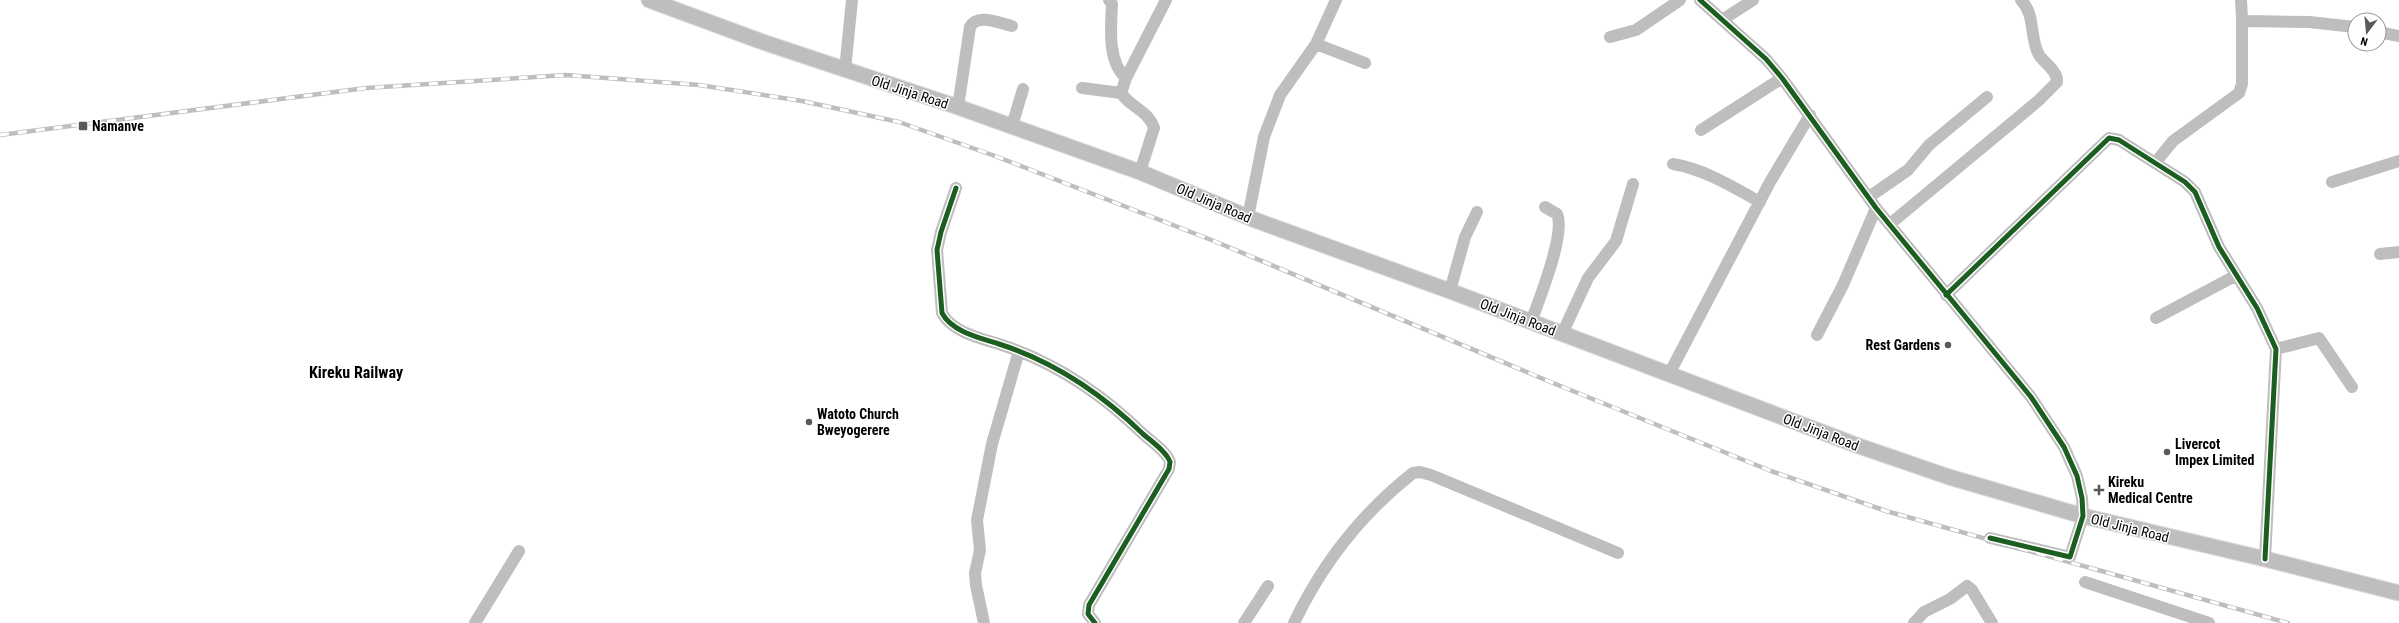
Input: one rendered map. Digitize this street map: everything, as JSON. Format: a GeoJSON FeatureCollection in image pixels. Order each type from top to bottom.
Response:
{"type":"FeatureCollection","features":[{"type":"Feature","properties":{"kind":"main road","name":"Old Jinja Road"},"geometry":{"type":"LineString","coordinates":[[649,0],[669,4],[845,70],[958,107],[1140,172],[1248,217],[1450,291],[1856,445],[1950,477],[2083,516],[2265,559],[2399,593]]}},
{"type":"Feature","properties":{"kind":"street"},"geometry":{"type":"LineString","coordinates":[[845,70],[852,0]]}},
{"type":"Feature","properties":{"kind":"street"},"geometry":{"type":"LineString","coordinates":[[1109,0],[1112,4],[1111,38],[1114,58],[1121,74],[1126,78]]}},
{"type":"Feature","properties":{"kind":"street"},"geometry":{"type":"LineString","coordinates":[[1140,172],[1154,128],[1150,119],[1124,98],[1121,93],[1126,78],[1166,0]]}},
{"type":"Feature","properties":{"kind":"street"},"geometry":{"type":"LineString","coordinates":[[1248,217],[1264,137],[1280,95],[1316,44],[1336,0]]}},
{"type":"Feature","properties":{"kind":"street"},"geometry":{"type":"LineString","coordinates":[[1610,37],[1620,36],[1636,30],[1680,0]]}},
{"type":"Feature","properties":{"kind":"street"},"geometry":{"type":"LineString","coordinates":[[1700,0],[1766,59],[1782,78],[1876,208],[2031,397],[2064,447],[2077,476],[2082,498],[2083,516],[2070,557],[1990,538]]}},
{"type":"Feature","properties":{"kind":"street"},"geometry":{"type":"LineString","coordinates":[[1722,20],[1753,0]]}},
{"type":"Feature","properties":{"kind":"street"},"geometry":{"type":"LineString","coordinates":[[1890,224],[2038,101],[2057,82],[2057,76],[2038,53],[2029,8],[2021,0]]}},
{"type":"Feature","properties":{"kind":"street"},"geometry":{"type":"LineString","coordinates":[[2156,163],[2173,141],[2239,93],[2242,84],[2241,0]]}},
{"type":"Feature","properties":{"kind":"street"},"geometry":{"type":"LineString","coordinates":[[2242,18],[2251,21],[2309,22],[2347,26]]}},
{"type":"Feature","properties":{"kind":"street"},"geometry":{"type":"LineString","coordinates":[[958,107],[970,28],[973,21],[978,19],[1012,26]]}},
{"type":"Feature","properties":{"kind":"street"},"geometry":{"type":"LineString","coordinates":[[2387,34],[2399,36]]}},
{"type":"Feature","properties":{"kind":"street"},"geometry":{"type":"LineString","coordinates":[[1316,44],[1365,63]]}},
{"type":"Feature","properties":{"kind":"street"},"geometry":{"type":"LineString","coordinates":[[1701,130],[1782,78]]}},
{"type":"Feature","properties":{"kind":"street"},"geometry":{"type":"LineString","coordinates":[[1082,88],[1121,93]]}},
{"type":"Feature","properties":{"kind":"street"},"geometry":{"type":"LineString","coordinates":[[1012,126],[1023,89]]}},
{"type":"Feature","properties":{"kind":"street"},"geometry":{"type":"LineString","coordinates":[[1869,197],[1908,170],[1929,145],[1987,97]]}},
{"type":"Feature","properties":{"kind":"street"},"geometry":{"type":"LineString","coordinates":[[1669,374],[1760,202],[1810,115]]}},
{"type":"Feature","properties":{"kind":"street"},"geometry":{"type":"LineString","coordinates":[[1946,295],[2106,139],[2115,138],[2185,182],[2195,192],[2219,247],[2235,276],[2257,308],[2276,349],[2265,559]]}},
{"type":"Feature","properties":{"kind":"street"},"geometry":{"type":"LineString","coordinates":[[2332,182],[2399,161]]}},
{"type":"Feature","properties":{"kind":"street"},"geometry":{"type":"LineString","coordinates":[[1673,164],[1689,167],[1703,173],[1760,202]]}},
{"type":"Feature","properties":{"kind":"street"},"geometry":{"type":"LineString","coordinates":[[1562,334],[1588,278],[1616,241],[1633,184]]}},
{"type":"Feature","properties":{"kind":"street"},"geometry":{"type":"LineString","coordinates":[[956,188],[941,232],[937,250],[942,313],[950,324],[976,338],[1019,350],[1063,371],[1082,382],[1123,415],[1170,462],[1169,469],[1147,510],[1089,605],[1088,614],[1095,623]]}},
{"type":"Feature","properties":{"kind":"street"},"geometry":{"type":"LineString","coordinates":[[1531,322],[1543,289],[1559,234],[1557,214],[1545,207]]}},
{"type":"Feature","properties":{"kind":"street"},"geometry":{"type":"LineString","coordinates":[[1817,335],[1843,285],[1876,208]]}},
{"type":"Feature","properties":{"kind":"street"},"geometry":{"type":"LineString","coordinates":[[1450,291],[1465,237],[1477,212]]}},
{"type":"Feature","properties":{"kind":"street"},"geometry":{"type":"LineString","coordinates":[[2380,254],[2399,252]]}},
{"type":"Feature","properties":{"kind":"street"},"geometry":{"type":"LineString","coordinates":[[2156,318],[2235,276]]}},
{"type":"Feature","properties":{"kind":"street"},"geometry":{"type":"LineString","coordinates":[[2276,349],[2319,338],[2352,388]]}},
{"type":"Feature","properties":{"kind":"street"},"geometry":{"type":"LineString","coordinates":[[984,623],[975,573],[980,550],[978,520],[992,444],[1019,350]]}},
{"type":"Feature","properties":{"kind":"street"},"geometry":{"type":"LineString","coordinates":[[1294,623],[1324,568],[1370,511],[1409,477],[1420,472],[1618,553]]}},
{"type":"Feature","properties":{"kind":"street"},"geometry":{"type":"LineString","coordinates":[[474,623],[520,551]]}},
{"type":"Feature","properties":{"kind":"street"},"geometry":{"type":"LineString","coordinates":[[2085,582],[2193,620],[2209,623]]}},
{"type":"Feature","properties":{"kind":"street"},"geometry":{"type":"LineString","coordinates":[[1244,623],[1268,586]]}},
{"type":"Feature","properties":{"kind":"street"},"geometry":{"type":"LineString","coordinates":[[1914,623],[1924,612],[1950,599],[1967,586],[1972,590],[1992,623]]}},
{"type":"Feature","properties":{"kind":"railway"},"geometry":{"type":"LineString","coordinates":[[0,135],[366,88],[566,75],[699,85],[802,101],[899,122],[995,156],[1214,241],[1553,383],[1771,471],[1886,511],[2288,623]]}},
{"type":"Feature","properties":{"kind":"cycle path"},"geometry":{"type":"LineString","coordinates":[[1700,0],[1766,59],[1782,78],[1876,208],[2031,397],[2064,447],[2077,476],[2082,498],[2083,516],[2070,557],[1990,538]]}},
{"type":"Feature","properties":{"kind":"cycle path"},"geometry":{"type":"LineString","coordinates":[[1946,295],[2109,138],[2119,140],[2185,182],[2195,192],[2219,247],[2257,308],[2276,349],[2265,559]]}},
{"type":"Feature","properties":{"kind":"cycle path"},"geometry":{"type":"LineString","coordinates":[[956,188],[941,232],[937,250],[942,313],[947,320],[959,330],[975,337],[1020,351],[1076,380],[1111,405],[1154,443],[1170,462],[1169,469],[1089,605],[1088,614],[1095,623]]}},
{"type":"Feature","properties":{"kind":"place","name":"Namanve"},"geometry":{"type":"Point","coordinates":[83,126]}},
{"type":"Feature","properties":{"kind":"place","name":"Rest Gardens"},"geometry":{"type":"Point","coordinates":[1948,345]}},
{"type":"Feature","properties":{"kind":"place","name":"Watoto Church Bweyogerere"},"geometry":{"type":"Point","coordinates":[809,422]}},
{"type":"Feature","properties":{"kind":"place","name":"Livercot Impex Limited"},"geometry":{"type":"Point","coordinates":[2167,452]}},
{"type":"Feature","properties":{"kind":"place","name":"Kireku Medical Centre"},"geometry":{"type":"Point","coordinates":[2099,490]}},
{"type":"Feature","properties":{"kind":"district","name":"Kireku Railway"},"geometry":{"type":"Point","coordinates":[356,372]}}]}
